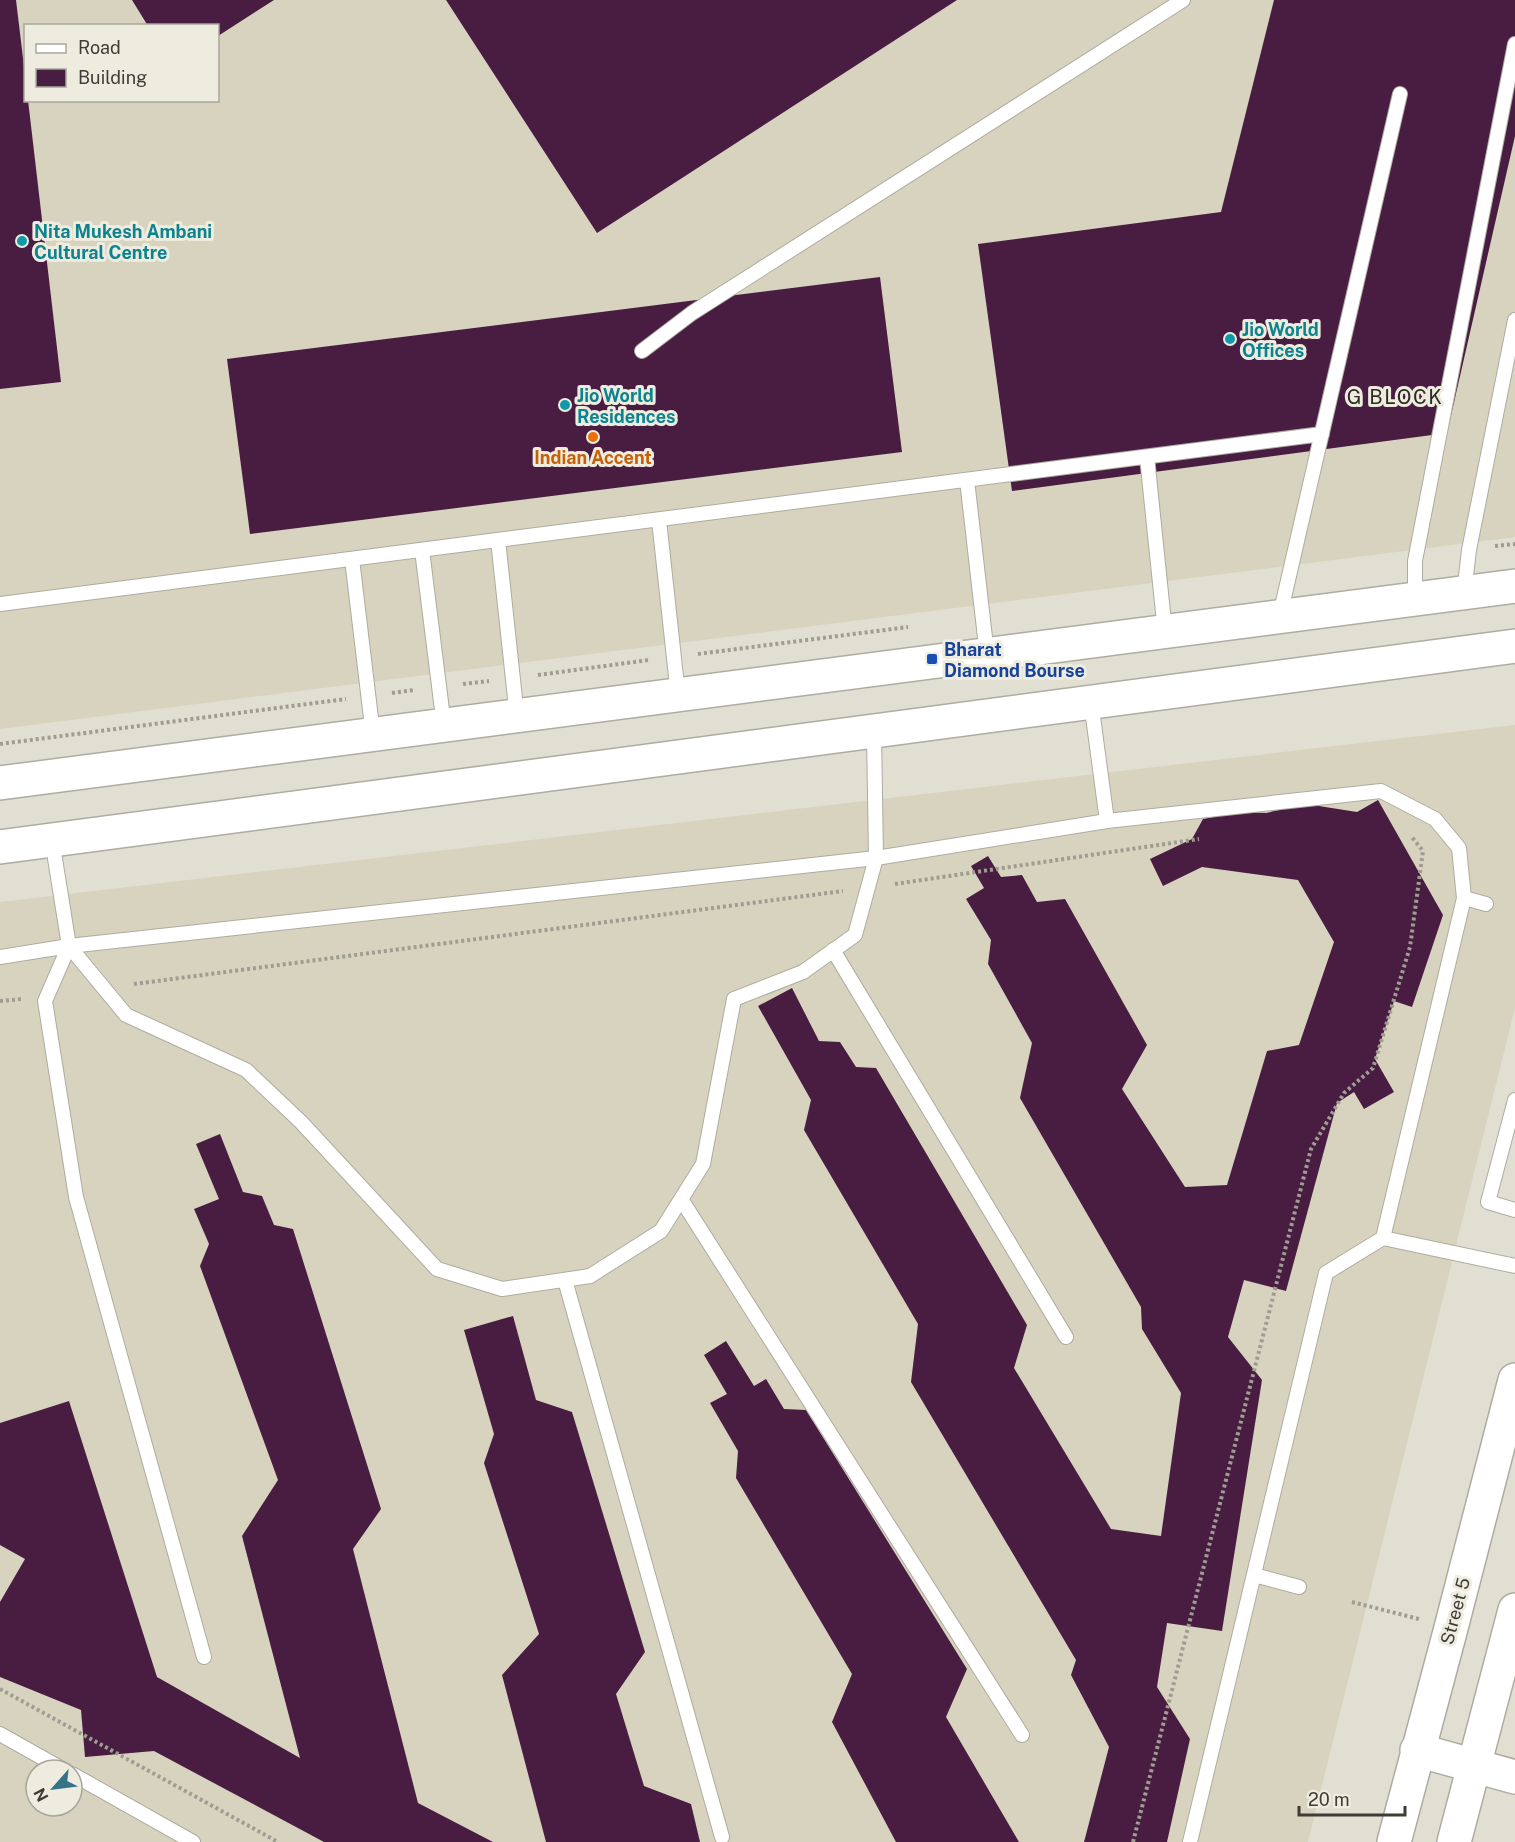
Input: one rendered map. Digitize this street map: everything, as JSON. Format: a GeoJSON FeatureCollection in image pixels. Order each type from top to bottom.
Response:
{"type":"FeatureCollection","features":[{"type":"Feature","properties":{"kind":"main road"},"geometry":{"type":"LineString","coordinates":[[0,783],[1515,586]]}},
{"type":"Feature","properties":{"kind":"main road"},"geometry":{"type":"LineString","coordinates":[[0,847],[1515,646]]}},
{"type":"Feature","properties":{"kind":"main road","name":"Street 5"},"geometry":{"type":"LineString","coordinates":[[1394,1842],[1515,1380]]}},
{"type":"Feature","properties":{"kind":"main road"},"geometry":{"type":"LineString","coordinates":[[1454,1842],[1515,1610]]}},
{"type":"Feature","properties":{"kind":"main road"},"geometry":{"type":"LineString","coordinates":[[1418,1750],[1515,1777]]}},
{"type":"Feature","properties":{"kind":"lane"},"geometry":{"type":"LineString","coordinates":[[642,351],[692,313],[1183,0]]}},
{"type":"Feature","properties":{"kind":"lane"},"geometry":{"type":"LineString","coordinates":[[1415,600],[1415,561],[1515,45]]}},
{"type":"Feature","properties":{"kind":"lane"},"geometry":{"type":"LineString","coordinates":[[1280,617],[1400,94]]}},
{"type":"Feature","properties":{"kind":"lane"},"geometry":{"type":"LineString","coordinates":[[1464,593],[1469,550],[1515,320]]}},
{"type":"Feature","properties":{"kind":"lane"},"geometry":{"type":"LineString","coordinates":[[0,604],[1322,434]]}},
{"type":"Feature","properties":{"kind":"lane"},"geometry":{"type":"LineString","coordinates":[[1147,457],[1165,632]]}},
{"type":"Feature","properties":{"kind":"lane"},"geometry":{"type":"LineString","coordinates":[[967,480],[987,655]]}},
{"type":"Feature","properties":{"kind":"lane"},"geometry":{"type":"LineString","coordinates":[[659,520],[678,695]]}},
{"type":"Feature","properties":{"kind":"lane"},"geometry":{"type":"LineString","coordinates":[[498,540],[518,717]]}},
{"type":"Feature","properties":{"kind":"lane"},"geometry":{"type":"LineString","coordinates":[[422,550],[444,726]]}},
{"type":"Feature","properties":{"kind":"lane"},"geometry":{"type":"LineString","coordinates":[[352,559],[373,735]]}},
{"type":"Feature","properties":{"kind":"lane"},"geometry":{"type":"LineString","coordinates":[[1091,702],[1107,821]]}},
{"type":"Feature","properties":{"kind":"lane"},"geometry":{"type":"LineString","coordinates":[[52,840],[69,946],[126,1015],[246,1070],[301,1122],[437,1269],[502,1289],[590,1276],[661,1231],[703,1164],[735,999],[803,972],[855,935],[876,858],[873,731]]}},
{"type":"Feature","properties":{"kind":"lane"},"geometry":{"type":"LineString","coordinates":[[0,957],[69,946],[876,858],[1107,821],[1381,791],[1434,819],[1459,848],[1464,898],[1383,1238]]}},
{"type":"Feature","properties":{"kind":"lane"},"geometry":{"type":"LineString","coordinates":[[1464,898],[1486,904]]}},
{"type":"Feature","properties":{"kind":"lane"},"geometry":{"type":"LineString","coordinates":[[69,946],[45,1001],[76,1197],[204,1657]]}},
{"type":"Feature","properties":{"kind":"lane"},"geometry":{"type":"LineString","coordinates":[[833,950],[1066,1337]]}},
{"type":"Feature","properties":{"kind":"lane"},"geometry":{"type":"LineString","coordinates":[[1515,1100],[1488,1202],[1515,1210]]}},
{"type":"Feature","properties":{"kind":"lane"},"geometry":{"type":"LineString","coordinates":[[681,1199],[1022,1735]]}},
{"type":"Feature","properties":{"kind":"lane"},"geometry":{"type":"LineString","coordinates":[[1190,1842],[1326,1273],[1383,1238],[1515,1266]]}},
{"type":"Feature","properties":{"kind":"lane"},"geometry":{"type":"LineString","coordinates":[[565,1280],[722,1837]]}},
{"type":"Feature","properties":{"kind":"lane"},"geometry":{"type":"LineString","coordinates":[[1254,1575],[1299,1587]]}},
{"type":"Feature","properties":{"kind":"lane"},"geometry":{"type":"LineString","coordinates":[[0,1734],[43,1758]]}},
{"type":"Feature","properties":{"kind":"lane"},"geometry":{"type":"LineString","coordinates":[[84,1781],[193,1842]]}},
{"type":"Feature","properties":{"kind":"path"},"geometry":{"type":"LineString","coordinates":[[1469,550],[1515,544]]}},
{"type":"Feature","properties":{"kind":"path"},"geometry":{"type":"LineString","coordinates":[[0,744],[911,626]]}},
{"type":"Feature","properties":{"kind":"path"},"geometry":{"type":"LineString","coordinates":[[1133,1842],[1311,1149],[1344,1093],[1373,1068],[1410,947],[1423,851],[1410,835]]}},
{"type":"Feature","properties":{"kind":"path"},"geometry":{"type":"LineString","coordinates":[[104,988],[868,887],[1204,838]]}},
{"type":"Feature","properties":{"kind":"path"},"geometry":{"type":"LineString","coordinates":[[0,1002],[48,995]]}},
{"type":"Feature","properties":{"kind":"path"},"geometry":{"type":"LineString","coordinates":[[1352,1602],[1451,1628]]}},
{"type":"Feature","properties":{"kind":"path"},"geometry":{"type":"LineString","coordinates":[[0,1689],[278,1842]]}},
{"type":"Feature","properties":{"kind":"shaded area"},"geometry":{"type":"Polygon","coordinates":[[[0,0],[1515,0],[1515,537],[0,729],[0,0]]]}},
{"type":"Feature","properties":{"kind":"shaded area"},"geometry":{"type":"Polygon","coordinates":[[[1515,725],[1515,1008],[1308,1842],[0,1842],[0,902],[1515,725]]]}},
{"type":"Feature","properties":{"kind":"building","name":"Nita Mukesh Ambani Cultural Centre"},"geometry":{"type":"Polygon","coordinates":[[[0,0],[16,0],[24,66],[24,102],[28,102],[61,382],[0,389],[0,0]]]}},
{"type":"Feature","properties":{"kind":"building"},"geometry":{"type":"Polygon","coordinates":[[[132,0],[274,0],[219,35],[219,24],[147,24],[132,0]]]}},
{"type":"Feature","properties":{"kind":"building"},"geometry":{"type":"Polygon","coordinates":[[[446,0],[957,0],[597,233],[446,0]]]}},
{"type":"Feature","properties":{"kind":"building","name":"Jio World Offices"},"geometry":{"type":"Polygon","coordinates":[[[1274,0],[1515,0],[1515,136],[1447,433],[1012,491],[978,244],[1221,212],[1274,0]]]}},
{"type":"Feature","properties":{"kind":"building","name":"Jio World Residences"},"geometry":{"type":"Polygon","coordinates":[[[880,277],[902,452],[250,534],[227,359],[880,277]]]}},
{"type":"Feature","properties":{"kind":"building"},"geometry":{"type":"Polygon","coordinates":[[[1378,800],[1443,915],[1412,1007],[1394,1001],[1375,1059],[1394,1092],[1364,1109],[1354,1092],[1337,1103],[1286,1291],[1244,1280],[1228,1337],[1262,1380],[1222,1631],[1167,1623],[1157,1687],[1190,1739],[1167,1842],[1084,1842],[1109,1747],[1071,1675],[1076,1660],[911,1382],[918,1324],[804,1130],[811,1100],[758,1006],[792,988],[819,1041],[840,1042],[856,1067],[876,1068],[1027,1325],[1014,1368],[1111,1529],[1161,1536],[1181,1393],[1142,1329],[1141,1307],[1020,1098],[1032,1043],[988,964],[991,940],[966,899],[984,888],[971,866],[988,856],[1001,877],[1022,875],[1037,902],[1065,899],[1147,1045],[1122,1089],[1185,1187],[1227,1185],[1267,1051],[1299,1045],[1334,942],[1298,880],[1202,867],[1163,886],[1150,859],[1192,839],[1203,819],[1241,812],[1266,813],[1306,804],[1357,812],[1378,800]]]}},
{"type":"Feature","properties":{"kind":"building"},"geometry":{"type":"Polygon","coordinates":[[[220,1134],[243,1192],[262,1196],[274,1225],[293,1229],[381,1509],[353,1549],[418,1803],[493,1842],[324,1842],[154,1751],[85,1757],[81,1710],[0,1677],[0,1602],[25,1559],[0,1545],[0,1423],[69,1401],[157,1677],[300,1758],[242,1536],[278,1480],[200,1266],[209,1244],[194,1209],[219,1199],[196,1144],[220,1134]]]}},
{"type":"Feature","properties":{"kind":"building"},"geometry":{"type":"Polygon","coordinates":[[[513,1316],[536,1400],[572,1412],[645,1652],[616,1694],[644,1786],[691,1804],[700,1842],[546,1842],[502,1675],[539,1634],[484,1463],[494,1434],[464,1330],[513,1316]]]}},
{"type":"Feature","properties":{"kind":"building"},"geometry":{"type":"Polygon","coordinates":[[[726,1341],[754,1386],[766,1379],[784,1409],[806,1410],[967,1669],[946,1717],[1019,1842],[896,1842],[832,1722],[852,1674],[736,1478],[738,1451],[710,1403],[727,1394],[704,1355],[726,1341]]]}},
{"type":"Feature","properties":{"kind":"place","name":"Nita Mukesh Ambani Cultural Centre"},"geometry":{"type":"Point","coordinates":[22,241]}},
{"type":"Feature","properties":{"kind":"place","name":"Jio World Offices"},"geometry":{"type":"Point","coordinates":[1230,339]}},
{"type":"Feature","properties":{"kind":"place","name":"Jio World Residences"},"geometry":{"type":"Point","coordinates":[565,405]}},
{"type":"Feature","properties":{"kind":"place","name":"Indian Accent"},"geometry":{"type":"Point","coordinates":[593,437]}},
{"type":"Feature","properties":{"kind":"place","name":"Bharat Diamond Bourse"},"geometry":{"type":"Point","coordinates":[932,659]}},
{"type":"Feature","properties":{"kind":"district","name":"G BLOCK"},"geometry":{"type":"Point","coordinates":[1395,397]}}]}
